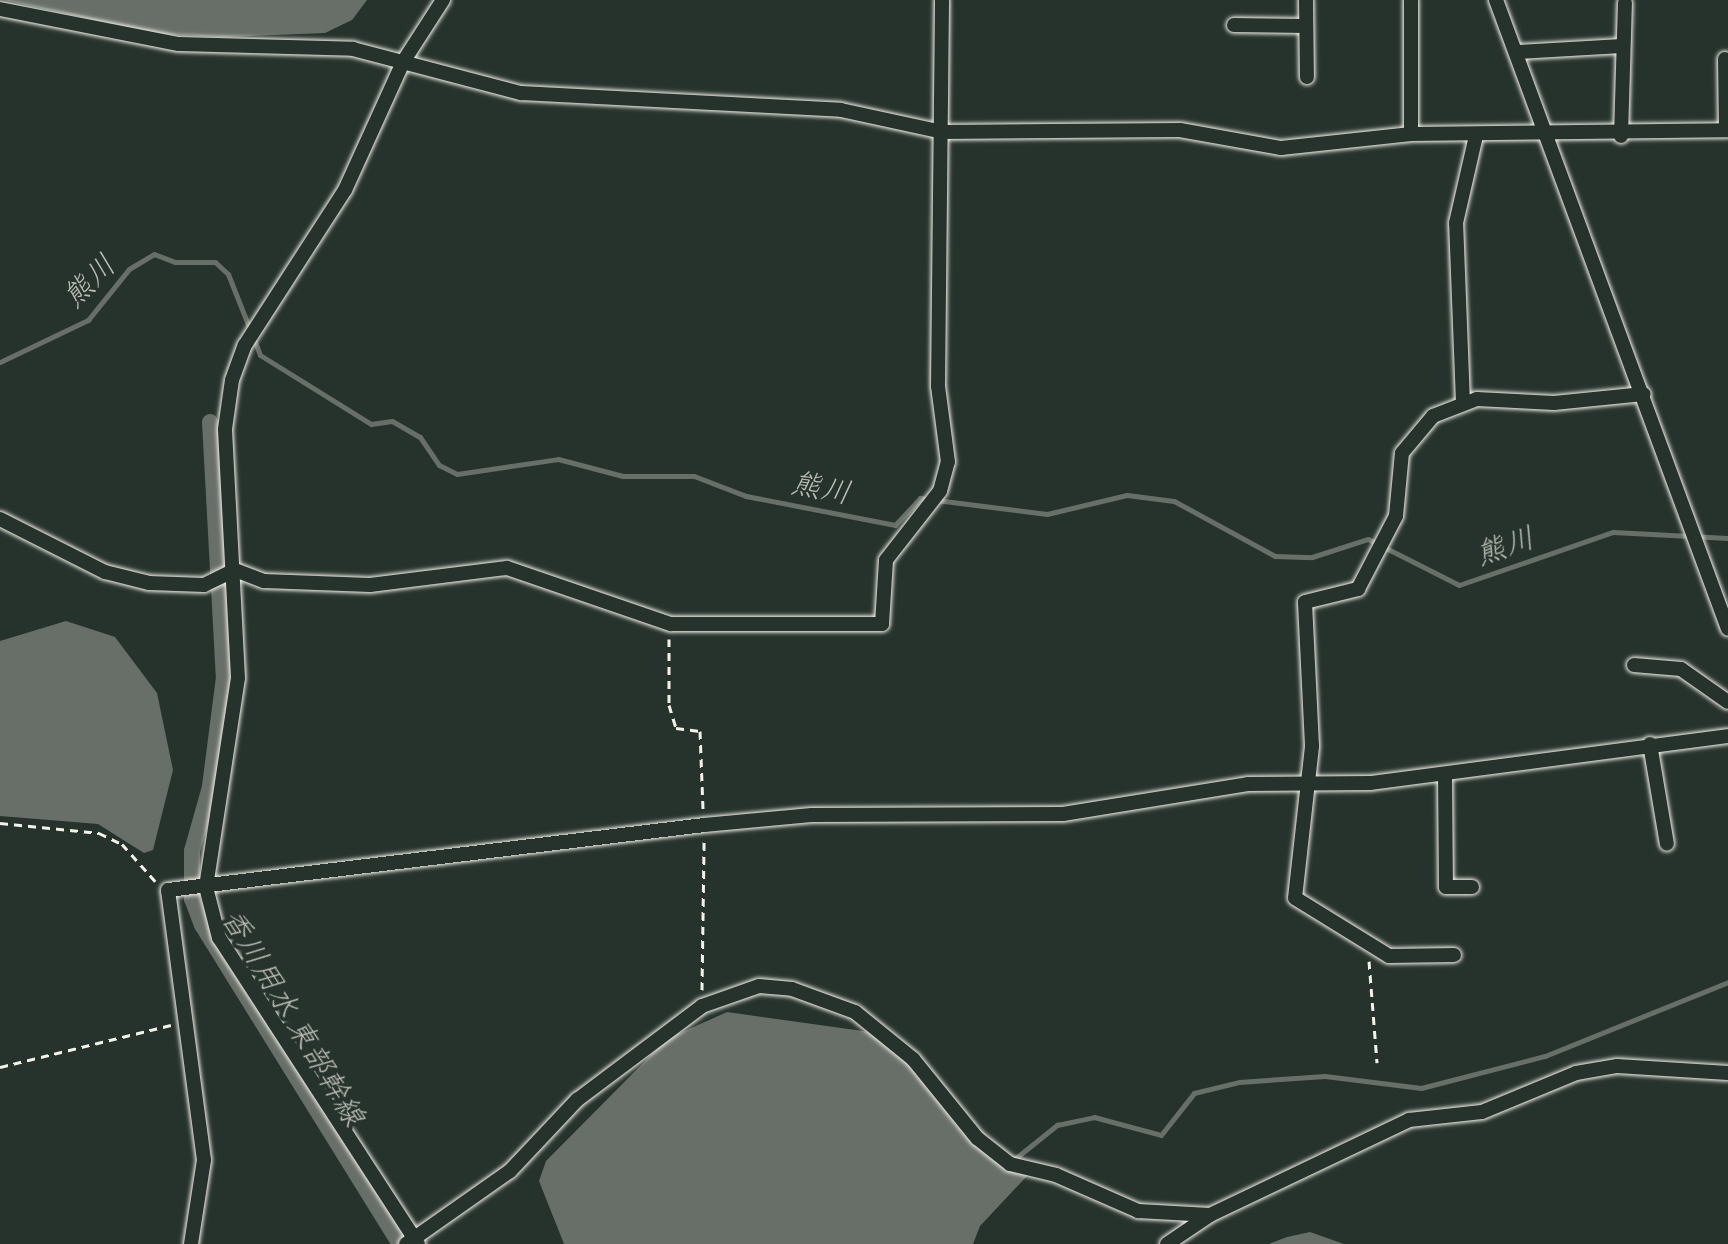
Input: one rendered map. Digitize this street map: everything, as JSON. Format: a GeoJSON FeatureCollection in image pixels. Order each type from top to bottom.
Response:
{"type":"FeatureCollection","features":[{"type":"Feature","properties":{"kind":"street"},"geometry":{"type":"LineString","coordinates":[[443,0],[403,62],[345,190],[245,345],[225,429],[235,570],[236,717],[206,887],[219,938],[412,1242],[537,1147],[577,1100],[702,1006],[759,986],[792,989],[855,1012],[913,1059],[977,1138],[1010,1164],[1138,1211],[1210,1215]]}},
{"type":"Feature","properties":{"kind":"street"},"geometry":{"type":"LineString","coordinates":[[0,519],[105,572],[149,583],[204,585],[235,570],[264,581],[347,585],[507,568],[671,624],[882,624],[886,560],[940,491],[948,462],[938,386],[942,0]]}},
{"type":"Feature","properties":{"kind":"street"},"geometry":{"type":"LineString","coordinates":[[1306,0],[1307,77]]}},
{"type":"Feature","properties":{"kind":"street"},"geometry":{"type":"LineString","coordinates":[[1411,0],[1411,134]]}},
{"type":"Feature","properties":{"kind":"street"},"geometry":{"type":"LineString","coordinates":[[1496,0],[1552,137],[1728,629]]}},
{"type":"Feature","properties":{"kind":"street"},"geometry":{"type":"LineString","coordinates":[[1621,136],[1625,3]]}},
{"type":"Feature","properties":{"kind":"street"},"geometry":{"type":"LineString","coordinates":[[0,9],[132,38],[311,43],[403,62],[521,93],[841,110],[943,132],[1180,130],[1281,148],[1411,134],[1552,137],[1727,130],[1725,59]]}},
{"type":"Feature","properties":{"kind":"street"},"geometry":{"type":"LineString","coordinates":[[1234,25],[1306,26]]}},
{"type":"Feature","properties":{"kind":"street"},"geometry":{"type":"LineString","coordinates":[[1518,52],[1622,46]]}},
{"type":"Feature","properties":{"kind":"street"},"geometry":{"type":"LineString","coordinates":[[1463,403],[1456,223],[1476,136]]}},
{"type":"Feature","properties":{"kind":"street"},"geometry":{"type":"LineString","coordinates":[[1454,955],[1423,961],[1367,945],[1295,898],[1304,784],[1312,746],[1305,602],[1355,594],[1396,516],[1402,453],[1433,416],[1463,403],[1644,394]]}},
{"type":"Feature","properties":{"kind":"street"},"geometry":{"type":"LineString","coordinates":[[1634,665],[1681,669],[1728,702]]}},
{"type":"Feature","properties":{"kind":"street"},"geometry":{"type":"LineString","coordinates":[[191,1244],[204,1160],[168,890],[704,825],[812,815],[1063,814],[1248,784],[1304,784],[1445,775],[1650,744],[1728,736]]}},
{"type":"Feature","properties":{"kind":"street"},"geometry":{"type":"LineString","coordinates":[[1650,744],[1667,844]]}},
{"type":"Feature","properties":{"kind":"street"},"geometry":{"type":"LineString","coordinates":[[1445,775],[1446,887],[1472,887]]}},
{"type":"Feature","properties":{"kind":"street"},"geometry":{"type":"LineString","coordinates":[[1167,1244],[1210,1215],[1384,1128],[1482,1112],[1576,1073],[1617,1066],[1728,1073]]}},
{"type":"Feature","properties":{"kind":"path"},"geometry":{"type":"LineString","coordinates":[[671,624],[669,705],[676,728],[700,731],[704,825],[702,1006]]}},
{"type":"Feature","properties":{"kind":"path"},"geometry":{"type":"LineString","coordinates":[[0,823],[99,833],[122,844],[168,890]]}},
{"type":"Feature","properties":{"kind":"path"},"geometry":{"type":"LineString","coordinates":[[1367,945],[1377,1063]]}},
{"type":"Feature","properties":{"kind":"path"},"geometry":{"type":"LineString","coordinates":[[0,1067],[186,1022]]}},
{"type":"Feature","properties":{"kind":"shaded area"},"geometry":{"type":"Polygon","coordinates":[[[4,0],[367,0],[352,20],[325,33],[226,37],[159,34],[4,0]]]}},
{"type":"Feature","properties":{"kind":"shaded area"},"geometry":{"type":"Polygon","coordinates":[[[66,621],[115,637],[157,693],[173,770],[153,850],[144,853],[98,824],[0,816],[0,641],[66,621]]]}},
{"type":"Feature","properties":{"kind":"shaded area"},"geometry":{"type":"Polygon","coordinates":[[[727,1012],[870,1032],[903,1055],[1027,1176],[980,1226],[973,1244],[564,1244],[539,1181],[546,1161],[667,1039],[727,1012]]]}},
{"type":"Feature","properties":{"kind":"shaded area"},"geometry":{"type":"Polygon","coordinates":[[[1310,1232],[1344,1244],[1269,1244],[1287,1237],[1310,1232]]]}},
{"type":"Feature","properties":{"kind":"waterway","name":"熊川"},"geometry":{"type":"LineString","coordinates":[[0,362],[88,320],[129,269],[154,254],[175,262],[215,262],[228,274],[260,355],[371,424],[392,421],[420,437],[439,465],[457,474],[558,459],[623,476],[694,476],[746,496],[895,525],[920,498],[1047,514],[1127,495],[1174,501],[1275,556],[1312,557],[1368,539],[1459,585],[1613,532],[1728,538]]}},
{"type":"Feature","properties":{"kind":"waterway","name":"香川用水 東部幹線"},"geometry":{"type":"LineString","coordinates":[[210,422],[224,677],[210,787],[192,851],[192,899],[202,925],[400,1244]]}},
{"type":"Feature","properties":{"kind":"waterway"},"geometry":{"type":"LineString","coordinates":[[1012,1161],[1057,1125],[1094,1117],[1161,1135],[1194,1093],[1239,1082],[1325,1076],[1421,1088],[1545,1056],[1728,982]]}}]}
